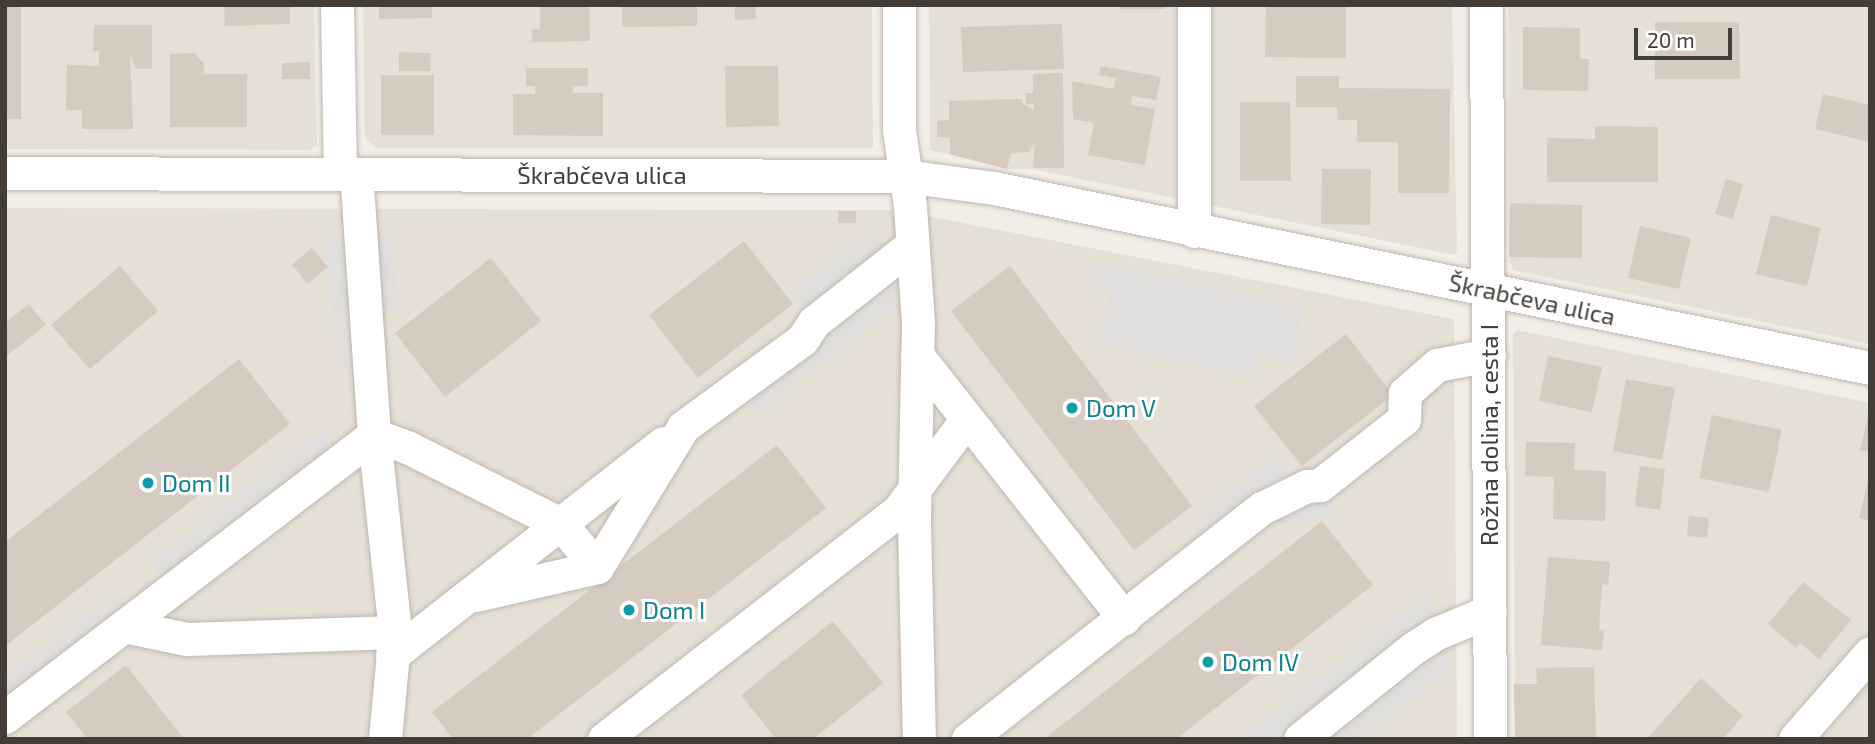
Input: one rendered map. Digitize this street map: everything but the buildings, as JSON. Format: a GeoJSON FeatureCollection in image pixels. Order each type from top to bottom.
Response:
{"type":"FeatureCollection","features":[{"type":"Feature","properties":{"kind":"street"},"geometry":{"type":"LineString","coordinates":[[337,5],[348,174],[394,644],[385,739]]}},
{"type":"Feature","properties":{"kind":"street"},"geometry":{"type":"LineString","coordinates":[[898,5],[899,130],[912,245],[917,355],[915,487],[919,739]]}},
{"type":"Feature","properties":{"kind":"street"},"geometry":{"type":"LineString","coordinates":[[1194,5],[1194,231]]}},
{"type":"Feature","properties":{"kind":"street","name":"Rožna dolina, cesta I"},"geometry":{"type":"LineString","coordinates":[[1486,5],[1490,739]]}},
{"type":"Feature","properties":{"kind":"street","name":"Škrabčeva ulica"},"geometry":{"type":"LineString","coordinates":[[5,173],[905,176],[994,188],[1870,368]]}},
{"type":"Feature","properties":{"kind":"street"},"geometry":{"type":"LineString","coordinates":[[124,626],[187,639],[394,644],[467,597],[683,427],[802,340],[814,322],[912,245]]}},
{"type":"Feature","properties":{"kind":"street"},"geometry":{"type":"LineString","coordinates":[[917,355],[1124,618]]}},
{"type":"Feature","properties":{"kind":"street"},"geometry":{"type":"LineString","coordinates":[[968,739],[1262,508],[1307,486],[1320,485],[1404,419],[1405,393],[1437,365],[1489,355]]}},
{"type":"Feature","properties":{"kind":"street"},"geometry":{"type":"LineString","coordinates":[[604,739],[898,511],[966,420]]}},
{"type":"Feature","properties":{"kind":"street"},"geometry":{"type":"LineString","coordinates":[[467,597],[597,567],[683,427]]}},
{"type":"Feature","properties":{"kind":"street"},"geometry":{"type":"LineString","coordinates":[[374,435],[407,446],[561,524],[597,567]]}},
{"type":"Feature","properties":{"kind":"street"},"geometry":{"type":"LineString","coordinates":[[5,717],[374,435]]}},
{"type":"Feature","properties":{"kind":"street"},"geometry":{"type":"LineString","coordinates":[[1300,739],[1412,649],[1437,633],[1490,611]]}},
{"type":"Feature","properties":{"kind":"street"},"geometry":{"type":"LineString","coordinates":[[1795,739],[1870,653]]}},
{"type":"Feature","properties":{"kind":"street"},"geometry":{"type":"LineString","coordinates":[[5,734],[9,739]]}},
{"type":"Feature","properties":{"kind":"shaded area"},"geometry":{"type":"Polygon","coordinates":[[[5,5],[314,5],[317,145],[310,150],[5,149],[5,5]]]}},
{"type":"Feature","properties":{"kind":"shaded area"},"geometry":{"type":"Polygon","coordinates":[[[363,5],[872,5],[873,148],[376,148],[365,138],[363,5]]]}},
{"type":"Feature","properties":{"kind":"shaded area"},"geometry":{"type":"Polygon","coordinates":[[[929,5],[1452,5],[1457,251],[1454,255],[1032,169],[1007,169],[930,150],[929,5]]]}},
{"type":"Feature","properties":{"kind":"shaded area"},"geometry":{"type":"Polygon","coordinates":[[[1508,5],[1870,5],[1870,344],[1513,270],[1509,257],[1508,5]]]}},
{"type":"Feature","properties":{"kind":"shaded area"},"geometry":{"type":"Polygon","coordinates":[[[5,208],[897,210],[1454,319],[1457,739],[5,739],[5,208]]]}},
{"type":"Feature","properties":{"kind":"shaded area"},"geometry":{"type":"Polygon","coordinates":[[[871,232],[885,250],[893,238],[894,260],[882,281],[898,306],[756,412],[742,394],[821,333],[793,291],[871,232]]]}},
{"type":"Feature","properties":{"kind":"shaded area"},"geometry":{"type":"Polygon","coordinates":[[[392,235],[399,310],[376,312],[381,364],[338,368],[325,237],[392,235]]]}},
{"type":"Feature","properties":{"kind":"shaded area"},"geometry":{"type":"Polygon","coordinates":[[[1094,262],[1303,309],[1292,361],[1259,354],[1253,377],[1099,343],[1110,292],[1089,286],[1094,262]]]}},
{"type":"Feature","properties":{"kind":"shaded area"},"geometry":{"type":"Polygon","coordinates":[[[1518,330],[1870,403],[1870,739],[1515,739],[1513,334],[1518,330]]]}},
{"type":"Feature","properties":{"kind":"shaded area"},"geometry":{"type":"Polygon","coordinates":[[[321,431],[335,449],[165,581],[151,563],[321,431]]]}},
{"type":"Feature","properties":{"kind":"shaded area"},"geometry":{"type":"Polygon","coordinates":[[[1277,455],[1292,474],[1216,535],[1200,516],[1277,455]]]}},
{"type":"Feature","properties":{"kind":"shaded area"},"geometry":{"type":"Polygon","coordinates":[[[1326,496],[1341,516],[1268,524],[1226,558],[1220,550],[1261,516],[1326,496]]]}},
{"type":"Feature","properties":{"kind":"shaded area"},"geometry":{"type":"Polygon","coordinates":[[[1426,595],[1440,613],[1289,739],[1240,739],[1426,595]]]}},
{"type":"Feature","properties":{"kind":"shaded area"},"geometry":{"type":"Polygon","coordinates":[[[100,603],[114,622],[5,707],[5,678],[100,603]]]}},
{"type":"Feature","properties":{"kind":"shaded area"},"geometry":{"type":"Polygon","coordinates":[[[1449,638],[1451,666],[1361,739],[1349,739],[1337,725],[1449,638]]]}},
{"type":"Feature","properties":{"kind":"place","name":"Dom V"},"geometry":{"type":"Point","coordinates":[1072,408]}},
{"type":"Feature","properties":{"kind":"place","name":"Dom II"},"geometry":{"type":"Point","coordinates":[148,483]}},
{"type":"Feature","properties":{"kind":"place","name":"Dom I"},"geometry":{"type":"Point","coordinates":[629,610]}},
{"type":"Feature","properties":{"kind":"place","name":"Dom IV"},"geometry":{"type":"Point","coordinates":[1208,662]}}]}
